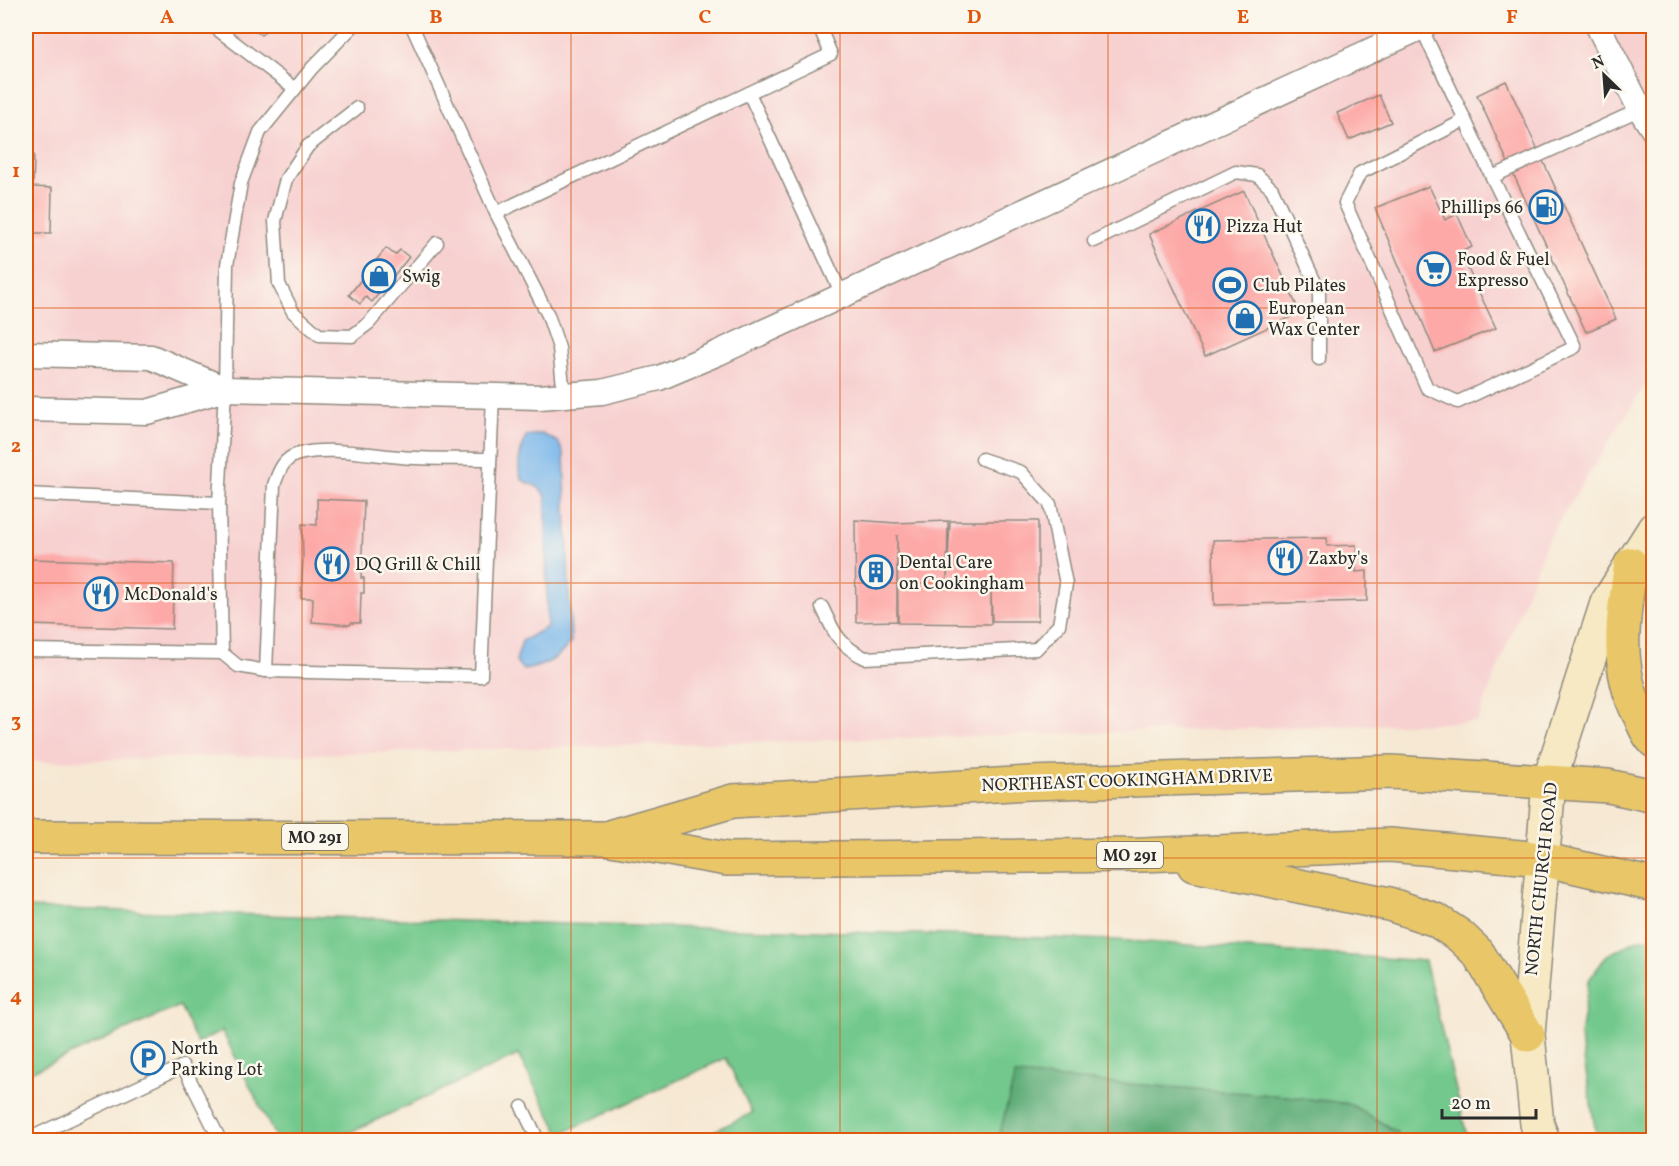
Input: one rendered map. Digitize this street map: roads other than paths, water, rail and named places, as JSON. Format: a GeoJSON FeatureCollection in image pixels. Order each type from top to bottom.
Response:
{"type":"FeatureCollection","features":[{"type":"Feature","properties":{"kind":"main road","name":"NORTH CHURCH ROAD"},"geometry":{"type":"LineString","coordinates":[[1543,1140],[1537,1124],[1528,1035],[1549,782],[1607,603],[1653,529]]}},
{"type":"Feature","properties":{"kind":"main road"},"geometry":{"type":"LineString","coordinates":[[1631,564],[1622,617],[1623,667],[1633,704],[1653,741]]}},
{"type":"Feature","properties":{"kind":"main road","name":"NORTHEAST COOKINGHAM DRIVE"},"geometry":{"type":"LineString","coordinates":[[605,838],[733,801],[993,785],[1391,771],[1608,786],[1653,796]]}},
{"type":"Feature","properties":{"kind":"main road","name":"NORTHEAST COOKINGHAM DRIVE"},"geometry":{"type":"LineString","coordinates":[[26,837],[605,838],[727,860],[1142,855],[1390,844],[1542,859],[1653,885]]}},
{"type":"Feature","properties":{"kind":"main road"},"geometry":{"type":"LineString","coordinates":[[1142,855],[1389,904],[1436,920],[1460,936],[1478,952],[1528,1035]]}},
{"type":"Feature","properties":{"kind":"street"},"geometry":{"type":"LineString","coordinates":[[26,409],[147,412],[225,389],[540,397],[602,392],[659,378],[718,353],[1422,26]]}},
{"type":"Feature","properties":{"kind":"street"},"geometry":{"type":"LineString","coordinates":[[1598,26],[1646,106],[1653,131]]}},
{"type":"Feature","properties":{"kind":"street"},"geometry":{"type":"LineString","coordinates":[[26,354],[151,357],[225,389]]}},
{"type":"Feature","properties":{"kind":"lane"},"geometry":{"type":"LineString","coordinates":[[213,26],[295,89]]}},
{"type":"Feature","properties":{"kind":"lane"},"geometry":{"type":"LineString","coordinates":[[222,653],[219,503],[225,389],[227,264],[241,183],[260,132],[312,68],[353,26]]}},
{"type":"Feature","properties":{"kind":"lane"},"geometry":{"type":"LineString","coordinates":[[412,26],[496,213],[548,315],[559,348],[564,395]]}},
{"type":"Feature","properties":{"kind":"lane"},"geometry":{"type":"LineString","coordinates":[[496,213],[831,54],[819,26]]}},
{"type":"Feature","properties":{"kind":"lane"},"geometry":{"type":"LineString","coordinates":[[1422,26],[1575,347],[1458,402],[1427,388],[1345,203],[1360,172],[1465,120]]}},
{"type":"Feature","properties":{"kind":"lane"},"geometry":{"type":"LineString","coordinates":[[749,93],[842,295]]}},
{"type":"Feature","properties":{"kind":"lane"},"geometry":{"type":"LineString","coordinates":[[1492,177],[1646,106]]}},
{"type":"Feature","properties":{"kind":"lane"},"geometry":{"type":"LineString","coordinates":[[357,108],[308,146],[286,179],[275,221],[279,284],[293,312],[319,335],[352,336],[369,323],[437,243]]}},
{"type":"Feature","properties":{"kind":"lane"},"geometry":{"type":"LineString","coordinates":[[1094,241],[1236,172],[1257,176],[1272,189],[1319,291],[1319,359]]}},
{"type":"Feature","properties":{"kind":"lane"},"geometry":{"type":"LineString","coordinates":[[26,650],[222,653],[238,666],[266,671],[481,676],[493,396]]}},
{"type":"Feature","properties":{"kind":"lane"},"geometry":{"type":"LineString","coordinates":[[266,671],[274,485],[279,468],[287,460],[299,454],[326,452],[404,458],[490,459]]}},
{"type":"Feature","properties":{"kind":"lane"},"geometry":{"type":"LineString","coordinates":[[822,608],[835,634],[848,649],[865,658],[1036,649],[1059,625],[1066,584],[1050,504],[1021,472],[982,459]]}},
{"type":"Feature","properties":{"kind":"lane"},"geometry":{"type":"LineString","coordinates":[[26,494],[219,503]]}},
{"type":"Feature","properties":{"kind":"lane"},"geometry":{"type":"LineString","coordinates":[[26,1140],[183,1066],[220,1140]]}},
{"type":"Feature","properties":{"kind":"lane"},"geometry":{"type":"LineString","coordinates":[[522,1107],[538,1140]]}},
{"type":"Feature","properties":{"kind":"water"},"geometry":{"type":"Polygon","coordinates":[[[542,434],[558,442],[564,454],[571,642],[550,661],[523,670],[516,661],[522,641],[547,627],[546,496],[538,487],[522,480],[519,464],[526,436],[542,434]]]}},
{"type":"Feature","properties":{"kind":"place","name":"Phillips 66"},"geometry":{"type":"Point","coordinates":[1546,207]}},
{"type":"Feature","properties":{"kind":"place","name":"Pizza Hut"},"geometry":{"type":"Point","coordinates":[1203,226]}},
{"type":"Feature","properties":{"kind":"place","name":"Food & Fuel Expresso"},"geometry":{"type":"Point","coordinates":[1434,269]}},
{"type":"Feature","properties":{"kind":"place","name":"Swig"},"geometry":{"type":"Point","coordinates":[379,276]}},
{"type":"Feature","properties":{"kind":"place","name":"Club Pilates"},"geometry":{"type":"Point","coordinates":[1230,285]}},
{"type":"Feature","properties":{"kind":"place","name":"European Wax Center"},"geometry":{"type":"Point","coordinates":[1245,318]}},
{"type":"Feature","properties":{"kind":"place","name":"Zaxby's"},"geometry":{"type":"Point","coordinates":[1285,558]}},
{"type":"Feature","properties":{"kind":"place","name":"DQ Grill & Chill"},"geometry":{"type":"Point","coordinates":[332,564]}},
{"type":"Feature","properties":{"kind":"place","name":"Dental Care on Cookingham"},"geometry":{"type":"Point","coordinates":[876,572]}},
{"type":"Feature","properties":{"kind":"place","name":"McDonald's"},"geometry":{"type":"Point","coordinates":[101,594]}},
{"type":"Feature","properties":{"kind":"place","name":"North Parking Lot"},"geometry":{"type":"Point","coordinates":[148,1058]}}]}
